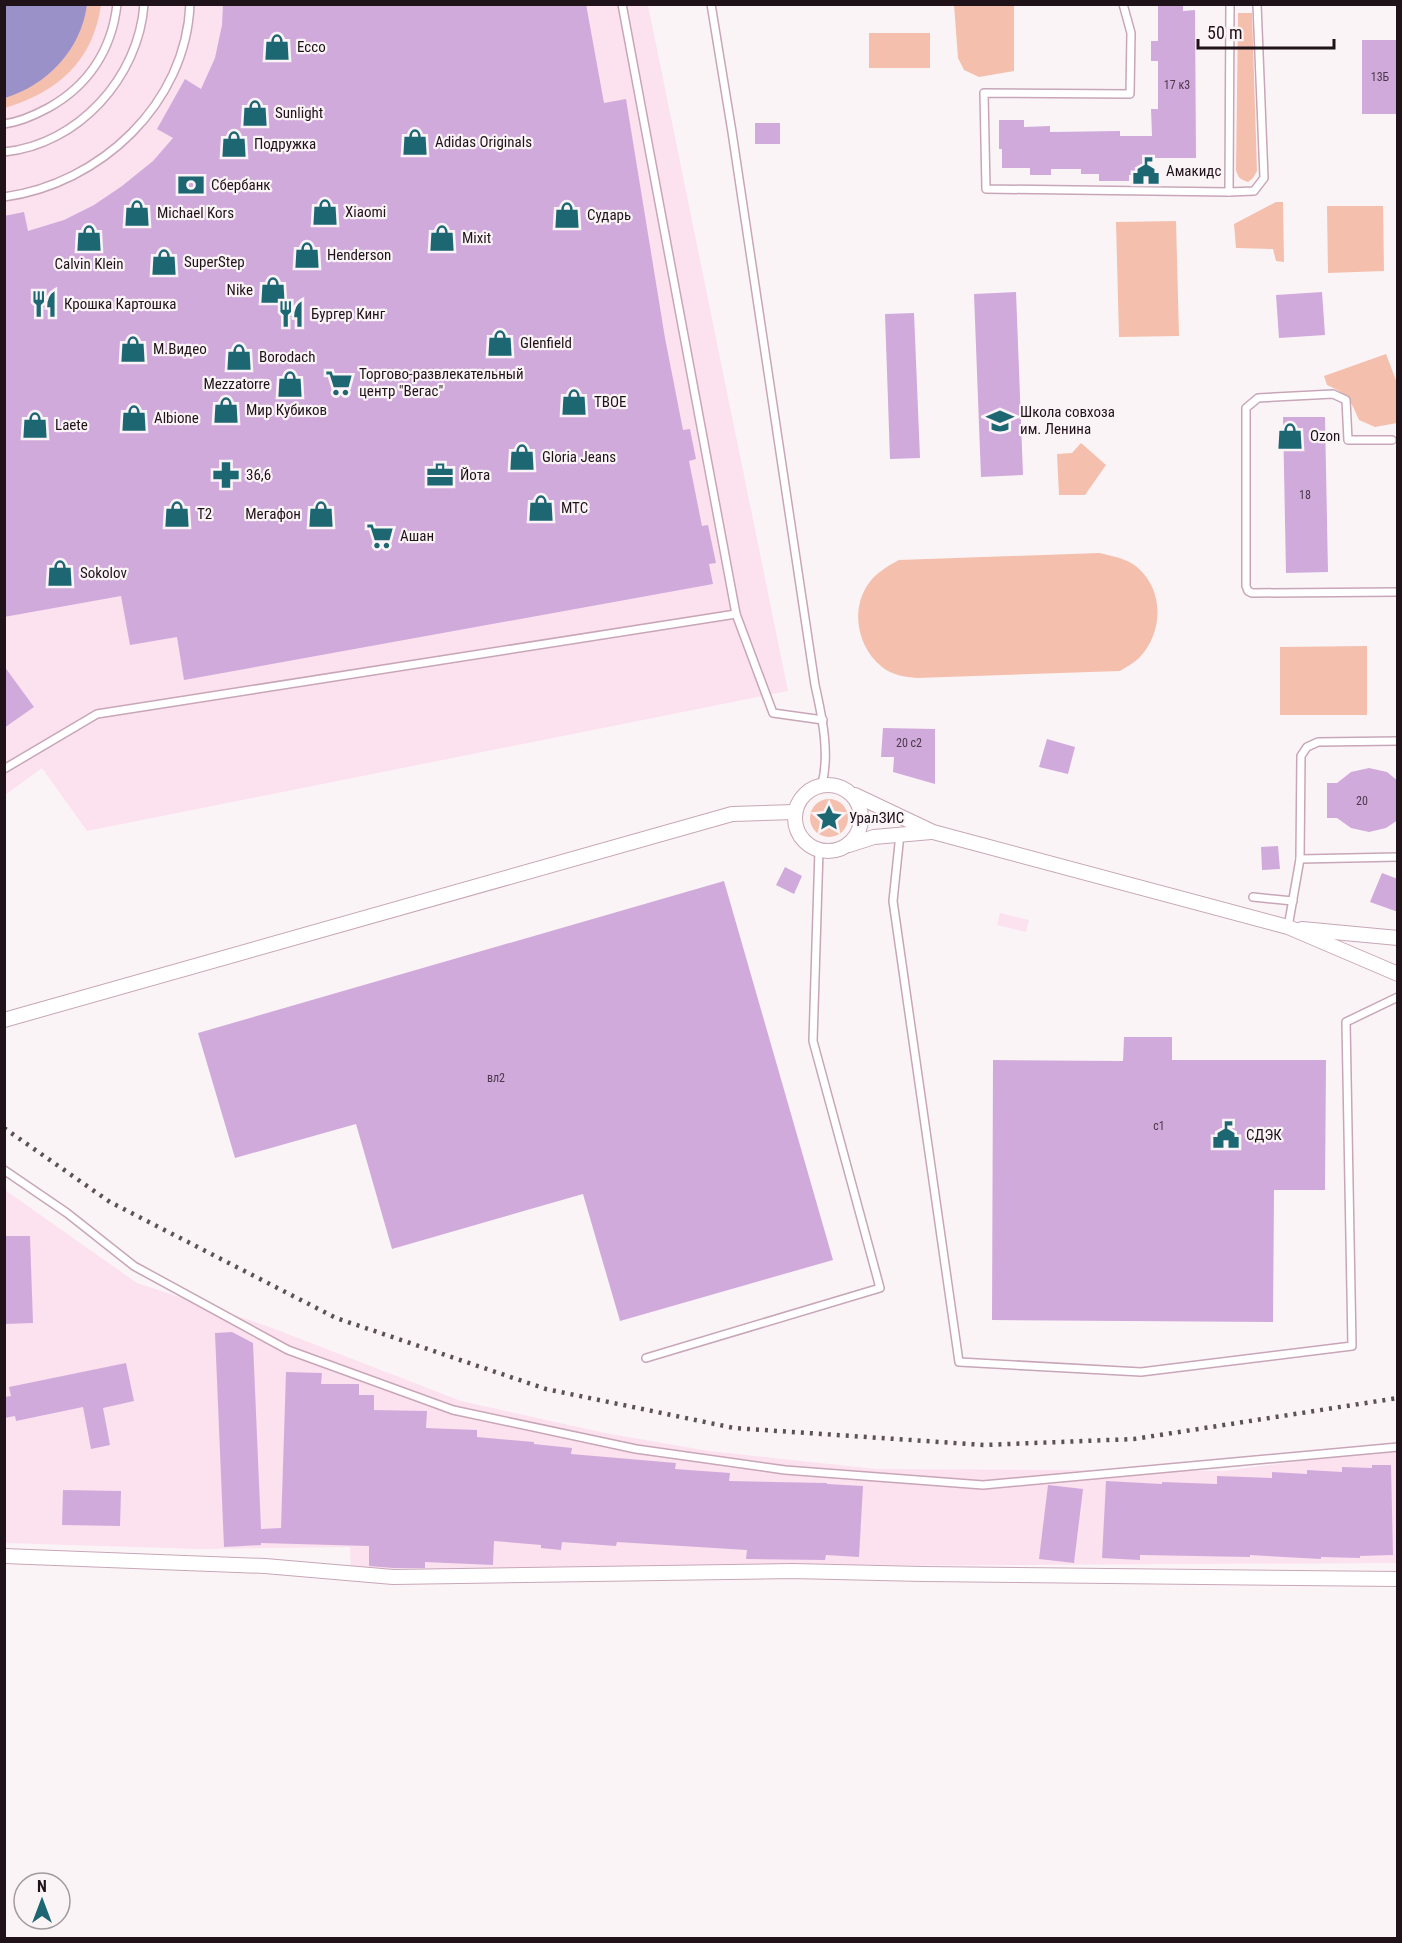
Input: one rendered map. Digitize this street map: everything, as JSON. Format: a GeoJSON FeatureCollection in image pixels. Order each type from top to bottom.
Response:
{"type":"FeatureCollection","features":[{"type":"Feature","properties":{"kind":"street"},"geometry":{"type":"LineString","coordinates":[[933,832],[874,837],[839,850],[819,850],[803,840],[795,822],[795,812],[798,802],[812,788],[822,784],[836,785],[933,832],[1288,927],[1398,974]]}},
{"type":"Feature","properties":{"kind":"street"},"geometry":{"type":"LineString","coordinates":[[849,845],[857,836],[862,824],[862,812],[855,795]]}},
{"type":"Feature","properties":{"kind":"street"},"geometry":{"type":"LineString","coordinates":[[4,1020],[732,814],[795,812]]}},
{"type":"Feature","properties":{"kind":"street"},"geometry":{"type":"LineString","coordinates":[[1288,927],[1398,938]]}},
{"type":"Feature","properties":{"kind":"street"},"geometry":{"type":"LineString","coordinates":[[4,1556],[265,1566],[393,1576],[792,1571],[1398,1579]]}},
{"type":"Feature","properties":{"kind":"lane"},"geometry":{"type":"LineString","coordinates":[[4,124],[40,112],[63,98],[83,81],[103,54],[115,22],[117,4]]}},
{"type":"Feature","properties":{"kind":"lane"},"geometry":{"type":"LineString","coordinates":[[4,152],[25,148],[53,137],[88,114],[103,100],[116,85],[135,47],[141,28],[144,4]]}},
{"type":"Feature","properties":{"kind":"lane"},"geometry":{"type":"LineString","coordinates":[[4,197],[50,187],[73,177],[103,159],[135,130],[166,88],[178,61],[186,37],[190,4]]}},
{"type":"Feature","properties":{"kind":"lane"},"geometry":{"type":"LineString","coordinates":[[622,4],[736,614],[773,713],[823,720]]}},
{"type":"Feature","properties":{"kind":"lane"},"geometry":{"type":"LineString","coordinates":[[711,4],[815,685],[823,720],[825,773],[822,784]]}},
{"type":"Feature","properties":{"kind":"lane"},"geometry":{"type":"LineString","coordinates":[[1123,4],[1131,33],[1130,93],[984,93],[986,189],[1254,191],[1264,178],[1257,4]]}},
{"type":"Feature","properties":{"kind":"lane"},"geometry":{"type":"LineString","coordinates":[[1229,192],[1230,4]]}},
{"type":"Feature","properties":{"kind":"lane"},"geometry":{"type":"LineString","coordinates":[[1392,440],[1348,440],[1346,400],[1333,394],[1258,398],[1246,408],[1246,586],[1252,593],[1398,592]]}},
{"type":"Feature","properties":{"kind":"lane"},"geometry":{"type":"LineString","coordinates":[[4,769],[97,714],[736,614]]}},
{"type":"Feature","properties":{"kind":"lane"},"geometry":{"type":"LineString","coordinates":[[1288,927],[1300,859],[1301,756],[1307,747],[1317,742],[1398,741]]}},
{"type":"Feature","properties":{"kind":"lane"},"geometry":{"type":"LineString","coordinates":[[900,834],[893,901],[959,1362],[1141,1372],[1352,1346],[1346,1022],[1398,997]]}},
{"type":"Feature","properties":{"kind":"lane"},"geometry":{"type":"LineString","coordinates":[[646,1358],[880,1288],[813,1041],[819,850]]}},
{"type":"Feature","properties":{"kind":"lane"},"geometry":{"type":"LineString","coordinates":[[1300,859],[1398,857]]}},
{"type":"Feature","properties":{"kind":"lane"},"geometry":{"type":"LineString","coordinates":[[1252,897],[1293,902]]}},
{"type":"Feature","properties":{"kind":"lane"},"geometry":{"type":"LineString","coordinates":[[4,1170],[67,1213],[134,1266],[288,1350],[453,1410],[636,1449],[785,1470],[983,1485],[1398,1447]]}},
{"type":"Feature","properties":{"kind":"shaded area"},"geometry":{"type":"Polygon","coordinates":[[[5,4],[87,5],[78,37],[60,63],[35,84],[5,98],[5,4]]]}},
{"type":"Feature","properties":{"kind":"shaded area","name":"Торгово-развлекательный центр \"Вегас\""},"geometry":{"type":"Polygon","coordinates":[[[5,5],[648,5],[788,691],[87,831],[42,768],[5,795],[5,5]]]}},
{"type":"Feature","properties":{"kind":"shaded area"},"geometry":{"type":"Polygon","coordinates":[[[87,5],[101,5],[97,25],[81,58],[70,72],[41,93],[5,108],[4,98],[20,92],[48,75],[69,51],[78,37],[87,5]]]}},
{"type":"Feature","properties":{"kind":"shaded area"},"geometry":{"type":"Polygon","coordinates":[[[954,5],[1014,5],[1014,71],[979,77],[964,70],[958,58],[954,5]]]}},
{"type":"Feature","properties":{"kind":"shaded area"},"geometry":{"type":"Polygon","coordinates":[[[1238,13],[1252,13],[1257,171],[1248,182],[1240,178],[1236,170],[1238,13]]]}},
{"type":"Feature","properties":{"kind":"shaded area"},"geometry":{"type":"Polygon","coordinates":[[[869,33],[930,33],[930,68],[869,68],[869,33]]]}},
{"type":"Feature","properties":{"kind":"shaded area"},"geometry":{"type":"Polygon","coordinates":[[[1276,202],[1283,202],[1284,262],[1276,261],[1273,249],[1236,248],[1234,224],[1276,202]]]}},
{"type":"Feature","properties":{"kind":"shaded area"},"geometry":{"type":"Polygon","coordinates":[[[1327,206],[1383,206],[1384,271],[1328,273],[1327,206]]]}},
{"type":"Feature","properties":{"kind":"shaded area"},"geometry":{"type":"Polygon","coordinates":[[[1176,221],[1179,336],[1119,337],[1116,222],[1176,221]]]}},
{"type":"Feature","properties":{"kind":"shaded area"},"geometry":{"type":"Polygon","coordinates":[[[1386,354],[1397,383],[1397,423],[1375,427],[1359,420],[1348,398],[1327,385],[1324,376],[1386,354]]]}},
{"type":"Feature","properties":{"kind":"shaded area"},"geometry":{"type":"Polygon","coordinates":[[[1081,443],[1106,465],[1085,495],[1059,495],[1057,454],[1072,453],[1081,443]]]}},
{"type":"Feature","properties":{"kind":"shaded area"},"geometry":{"type":"Polygon","coordinates":[[[1099,553],[1124,559],[1137,567],[1146,577],[1156,600],[1158,612],[1153,637],[1139,658],[1120,671],[912,678],[894,674],[882,667],[873,659],[862,638],[858,616],[863,593],[876,576],[899,560],[1099,553]]]}},
{"type":"Feature","properties":{"kind":"shaded area"},"geometry":{"type":"Polygon","coordinates":[[[1367,646],[1367,715],[1280,715],[1280,647],[1367,646]]]}},
{"type":"Feature","properties":{"kind":"shaded area"},"geometry":{"type":"Polygon","coordinates":[[[829,799],[843,804],[848,818],[843,832],[829,837],[815,832],[810,818],[815,804],[829,799]]]}},
{"type":"Feature","properties":{"kind":"shaded area"},"geometry":{"type":"Polygon","coordinates":[[[1000,913],[1029,920],[1026,932],[997,925],[1000,913]]]}},
{"type":"Feature","properties":{"kind":"shaded area"},"geometry":{"type":"Polygon","coordinates":[[[5,1190],[137,1283],[267,1326],[461,1401],[605,1433],[709,1451],[876,1469],[1224,1471],[1397,1448],[1397,1563],[596,1567],[351,1573],[350,1547],[199,1549],[5,1543],[5,1190]]]}},
{"type":"Feature","properties":{"kind":"building","name":"Торгово-развлекательный центр \"Вегас\""},"geometry":{"type":"Polygon","coordinates":[[[223,4],[586,4],[604,103],[626,99],[665,338],[683,430],[690,429],[696,459],[689,461],[702,526],[708,525],[716,563],[709,564],[713,584],[184,680],[177,637],[130,645],[121,596],[4,617],[4,216],[24,212],[28,231],[64,220],[94,205],[153,161],[173,138],[157,129],[185,79],[201,89],[215,58],[222,25],[223,4]]]}},
{"type":"Feature","properties":{"kind":"building"},"geometry":{"type":"Polygon","coordinates":[[[1158,4],[1183,4],[1183,11],[1195,10],[1196,158],[1148,158],[1148,175],[1129,175],[1129,181],[1099,181],[1099,174],[1081,174],[1081,169],[1051,169],[1051,175],[1030,175],[1030,168],[1002,168],[1002,149],[999,149],[999,120],[1024,120],[1024,127],[1050,126],[1050,132],[1120,131],[1120,136],[1152,136],[1151,109],[1158,109],[1158,61],[1151,61],[1151,41],[1158,41],[1158,4]]]}},
{"type":"Feature","properties":{"kind":"building"},"geometry":{"type":"Polygon","coordinates":[[[1362,40],[1397,40],[1397,114],[1362,114],[1362,40]]]}},
{"type":"Feature","properties":{"kind":"building"},"geometry":{"type":"Polygon","coordinates":[[[755,123],[780,123],[780,144],[755,144],[755,123]]]}},
{"type":"Feature","properties":{"kind":"building","name":"Школа совхоза им. Ленина"},"geometry":{"type":"Polygon","coordinates":[[[1016,292],[1023,475],[981,477],[974,294],[1016,292]]]}},
{"type":"Feature","properties":{"kind":"building"},"geometry":{"type":"Polygon","coordinates":[[[1322,292],[1325,335],[1279,338],[1276,295],[1322,292]]]}},
{"type":"Feature","properties":{"kind":"building"},"geometry":{"type":"Polygon","coordinates":[[[914,313],[920,458],[890,459],[885,314],[914,313]]]}},
{"type":"Feature","properties":{"kind":"building"},"geometry":{"type":"Polygon","coordinates":[[[1283,417],[1325,417],[1328,572],[1286,573],[1283,417]]]}},
{"type":"Feature","properties":{"kind":"building"},"geometry":{"type":"Polygon","coordinates":[[[4,666],[34,707],[4,728],[4,666]]]}},
{"type":"Feature","properties":{"kind":"building"},"geometry":{"type":"Polygon","coordinates":[[[883,728],[935,729],[935,784],[893,772],[894,757],[881,757],[883,728]]]}},
{"type":"Feature","properties":{"kind":"building"},"geometry":{"type":"Polygon","coordinates":[[[1047,739],[1075,747],[1068,774],[1039,767],[1047,739]]]}},
{"type":"Feature","properties":{"kind":"building"},"geometry":{"type":"Polygon","coordinates":[[[1369,768],[1387,772],[1398,781],[1398,820],[1386,828],[1369,832],[1351,828],[1337,818],[1327,818],[1327,783],[1337,783],[1351,772],[1369,768]]]}},
{"type":"Feature","properties":{"kind":"building"},"geometry":{"type":"Polygon","coordinates":[[[1278,846],[1280,869],[1262,870],[1261,847],[1278,846]]]}},
{"type":"Feature","properties":{"kind":"building"},"geometry":{"type":"Polygon","coordinates":[[[785,867],[802,876],[794,894],[776,885],[785,867]]]}},
{"type":"Feature","properties":{"kind":"building"},"geometry":{"type":"Polygon","coordinates":[[[1382,873],[1398,879],[1398,912],[1370,902],[1382,873]]]}},
{"type":"Feature","properties":{"kind":"building"},"geometry":{"type":"Polygon","coordinates":[[[724,881],[833,1260],[620,1321],[583,1194],[392,1249],[356,1124],[235,1158],[198,1033],[724,881]]]}},
{"type":"Feature","properties":{"kind":"building"},"geometry":{"type":"Polygon","coordinates":[[[1124,1037],[1172,1037],[1172,1060],[1326,1060],[1325,1190],[1274,1190],[1273,1322],[992,1320],[993,1060],[1123,1061],[1124,1037]]]}},
{"type":"Feature","properties":{"kind":"building"},"geometry":{"type":"Polygon","coordinates":[[[4,1236],[30,1236],[33,1323],[4,1324],[4,1236]]]}},
{"type":"Feature","properties":{"kind":"building"},"geometry":{"type":"Polygon","coordinates":[[[232,1332],[253,1343],[261,1529],[281,1528],[286,1372],[322,1373],[321,1384],[359,1384],[359,1395],[374,1395],[374,1410],[427,1411],[426,1428],[477,1430],[477,1437],[572,1448],[571,1454],[676,1463],[675,1469],[730,1473],[729,1481],[863,1486],[859,1557],[826,1555],[825,1560],[746,1559],[747,1550],[617,1542],[616,1546],[562,1542],[561,1550],[541,1548],[541,1545],[494,1541],[493,1565],[425,1562],[425,1568],[393,1568],[369,1566],[369,1546],[261,1543],[261,1545],[224,1547],[215,1333],[232,1332]]]}},
{"type":"Feature","properties":{"kind":"building"},"geometry":{"type":"Polygon","coordinates":[[[126,1363],[134,1401],[103,1408],[110,1445],[91,1449],[83,1407],[16,1421],[15,1416],[4,1418],[4,1397],[11,1396],[9,1387],[126,1363]]]}},
{"type":"Feature","properties":{"kind":"building"},"geometry":{"type":"Polygon","coordinates":[[[1372,1465],[1391,1465],[1393,1555],[1360,1556],[1360,1558],[1321,1557],[1321,1559],[1250,1555],[1250,1557],[1140,1555],[1140,1560],[1102,1558],[1106,1481],[1217,1484],[1217,1476],[1272,1478],[1272,1472],[1307,1474],[1307,1470],[1342,1472],[1342,1467],[1372,1468],[1372,1465]]]}},
{"type":"Feature","properties":{"kind":"building"},"geometry":{"type":"Polygon","coordinates":[[[1048,1485],[1083,1489],[1074,1563],[1039,1559],[1048,1485]]]}},
{"type":"Feature","properties":{"kind":"building"},"geometry":{"type":"Polygon","coordinates":[[[63,1490],[121,1491],[120,1526],[62,1525],[63,1490]]]}},
{"type":"Feature","properties":{"kind":"railway"},"geometry":{"type":"LineString","coordinates":[[4,1128],[110,1202],[336,1318],[546,1389],[734,1428],[984,1445],[1134,1439],[1398,1398]]}},
{"type":"Feature","properties":{"kind":"place","name":"Ecco"},"geometry":{"type":"Point","coordinates":[277,47]}},
{"type":"Feature","properties":{"kind":"place","name":"Sunlight"},"geometry":{"type":"Point","coordinates":[255,113]}},
{"type":"Feature","properties":{"kind":"place","name":"Adidas Originals"},"geometry":{"type":"Point","coordinates":[415,142]}},
{"type":"Feature","properties":{"kind":"place","name":"Подружка"},"geometry":{"type":"Point","coordinates":[234,144]}},
{"type":"Feature","properties":{"kind":"place","name":"Амакидс"},"geometry":{"type":"Point","coordinates":[1146,171]}},
{"type":"Feature","properties":{"kind":"place","name":"Сбербанк"},"geometry":{"type":"Point","coordinates":[191,185]}},
{"type":"Feature","properties":{"kind":"place","name":"Xiaomi"},"geometry":{"type":"Point","coordinates":[325,212]}},
{"type":"Feature","properties":{"kind":"place","name":"Michael Kors"},"geometry":{"type":"Point","coordinates":[137,213]}},
{"type":"Feature","properties":{"kind":"place","name":"Сударь"},"geometry":{"type":"Point","coordinates":[567,215]}},
{"type":"Feature","properties":{"kind":"place","name":"Calvin Klein"},"geometry":{"type":"Point","coordinates":[89,238]}},
{"type":"Feature","properties":{"kind":"place","name":"Mixit"},"geometry":{"type":"Point","coordinates":[442,238]}},
{"type":"Feature","properties":{"kind":"place","name":"Henderson"},"geometry":{"type":"Point","coordinates":[307,255]}},
{"type":"Feature","properties":{"kind":"place","name":"SuperStep"},"geometry":{"type":"Point","coordinates":[164,262]}},
{"type":"Feature","properties":{"kind":"place","name":"Nike"},"geometry":{"type":"Point","coordinates":[273,290]}},
{"type":"Feature","properties":{"kind":"place","name":"Крошка Картошка"},"geometry":{"type":"Point","coordinates":[44,304]}},
{"type":"Feature","properties":{"kind":"place","name":"Бургер Кинг"},"geometry":{"type":"Point","coordinates":[291,314]}},
{"type":"Feature","properties":{"kind":"place","name":"Glenfield"},"geometry":{"type":"Point","coordinates":[500,343]}},
{"type":"Feature","properties":{"kind":"place","name":"М.Видео"},"geometry":{"type":"Point","coordinates":[133,349]}},
{"type":"Feature","properties":{"kind":"place","name":"Borodach"},"geometry":{"type":"Point","coordinates":[239,357]}},
{"type":"Feature","properties":{"kind":"place","name":"Торгово-развлекательный центр \"Вегас\""},"geometry":{"type":"Point","coordinates":[339,383]}},
{"type":"Feature","properties":{"kind":"place","name":"Mezzatorre"},"geometry":{"type":"Point","coordinates":[290,384]}},
{"type":"Feature","properties":{"kind":"place","name":"ТВОЕ"},"geometry":{"type":"Point","coordinates":[574,402]}},
{"type":"Feature","properties":{"kind":"place","name":"Мир Кубиков"},"geometry":{"type":"Point","coordinates":[226,410]}},
{"type":"Feature","properties":{"kind":"place","name":"Albione"},"geometry":{"type":"Point","coordinates":[134,418]}},
{"type":"Feature","properties":{"kind":"place","name":"Школа совхоза им. Ленина"},"geometry":{"type":"Point","coordinates":[1000,421]}},
{"type":"Feature","properties":{"kind":"place","name":"Laete"},"geometry":{"type":"Point","coordinates":[35,425]}},
{"type":"Feature","properties":{"kind":"place","name":"Ozon"},"geometry":{"type":"Point","coordinates":[1290,436]}},
{"type":"Feature","properties":{"kind":"place","name":"Gloria Jeans"},"geometry":{"type":"Point","coordinates":[522,457]}},
{"type":"Feature","properties":{"kind":"place","name":"36,6"},"geometry":{"type":"Point","coordinates":[226,475]}},
{"type":"Feature","properties":{"kind":"place","name":"Йота"},"geometry":{"type":"Point","coordinates":[440,475]}},
{"type":"Feature","properties":{"kind":"place","name":"МТС"},"geometry":{"type":"Point","coordinates":[541,508]}},
{"type":"Feature","properties":{"kind":"place","name":"T2"},"geometry":{"type":"Point","coordinates":[177,514]}},
{"type":"Feature","properties":{"kind":"place","name":"Мегафон"},"geometry":{"type":"Point","coordinates":[321,514]}},
{"type":"Feature","properties":{"kind":"place","name":"Ашан"},"geometry":{"type":"Point","coordinates":[380,536]}},
{"type":"Feature","properties":{"kind":"place","name":"Sokolov"},"geometry":{"type":"Point","coordinates":[60,573]}},
{"type":"Feature","properties":{"kind":"place","name":"УралЗИС"},"geometry":{"type":"Point","coordinates":[829,818]}},
{"type":"Feature","properties":{"kind":"place","name":"СДЭК"},"geometry":{"type":"Point","coordinates":[1226,1135]}}]}
